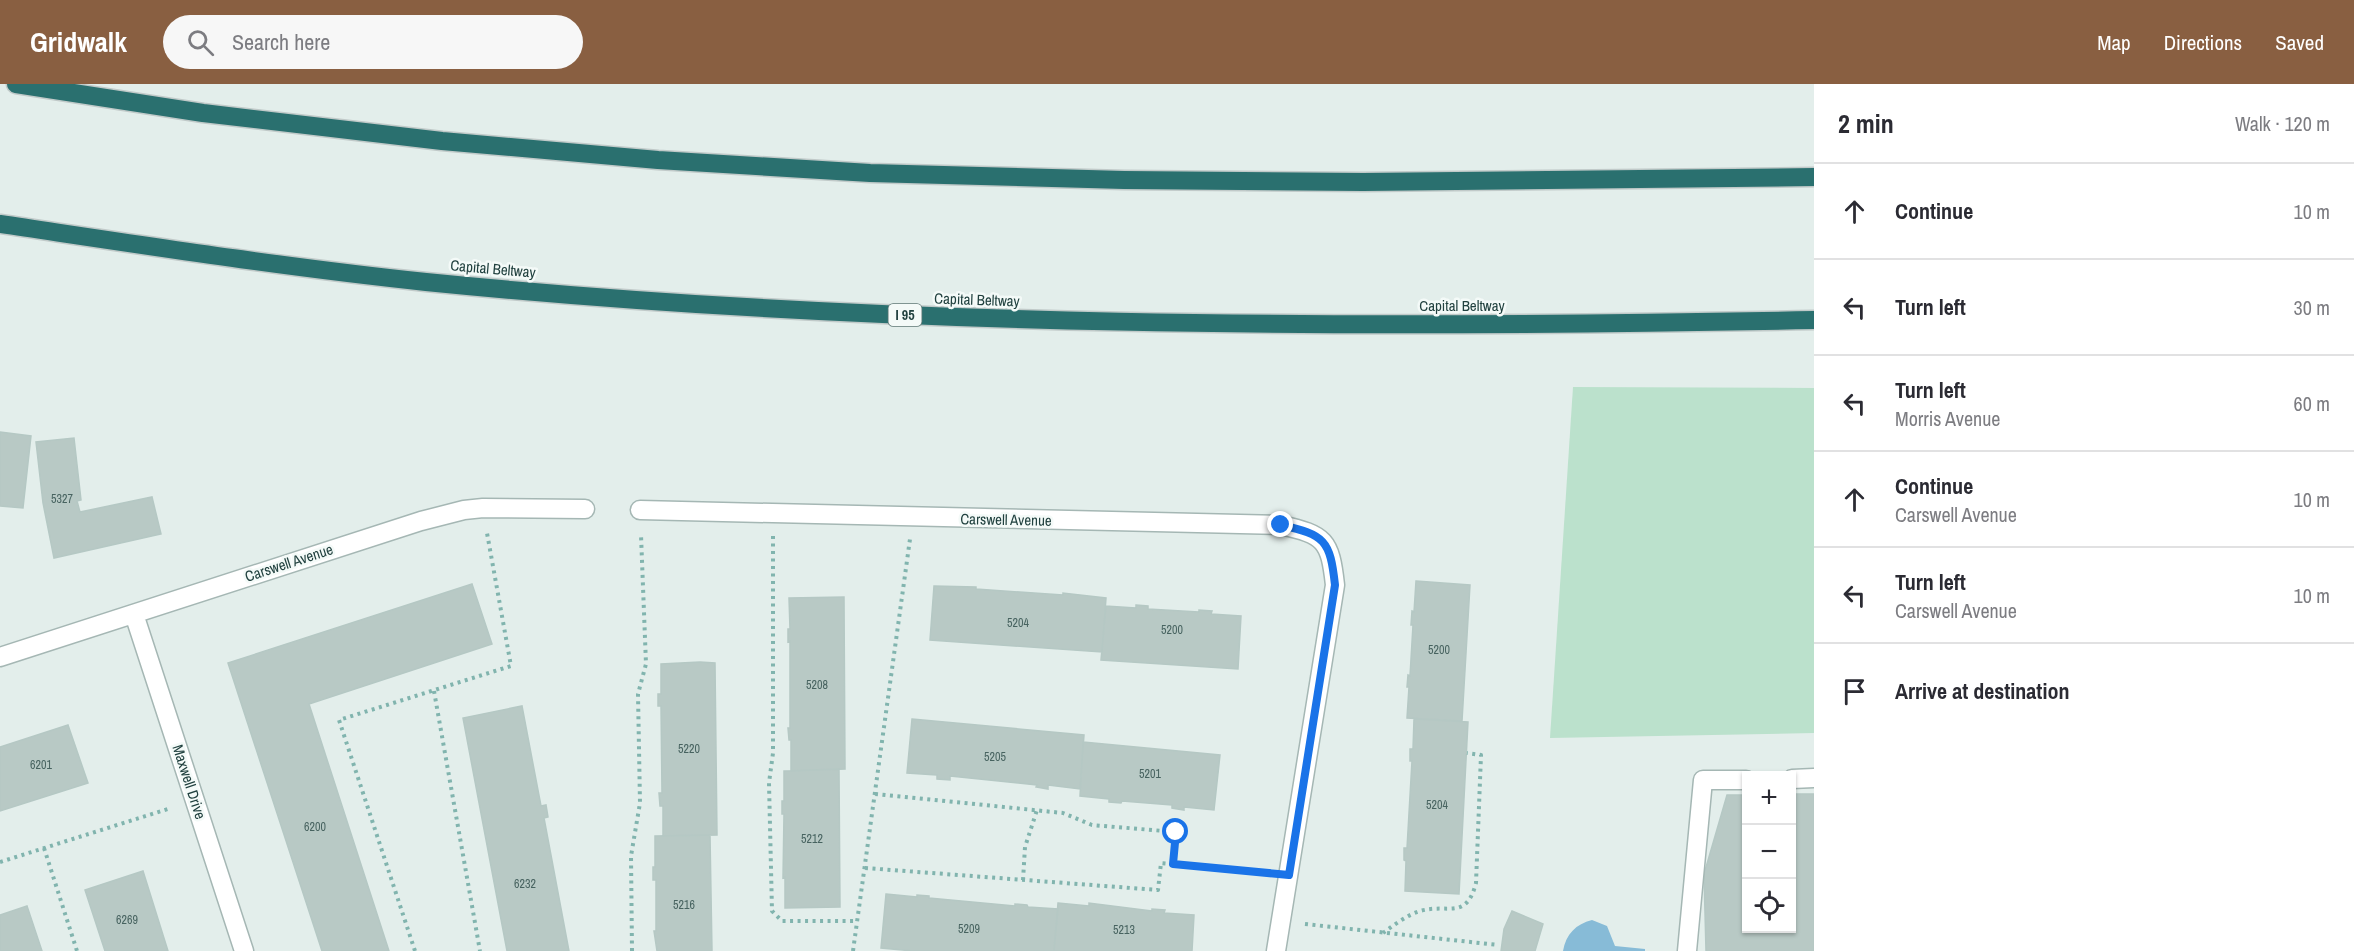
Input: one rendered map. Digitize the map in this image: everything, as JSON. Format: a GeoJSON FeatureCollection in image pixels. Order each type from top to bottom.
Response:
{"type":"FeatureCollection","features":[{"type":"Feature","properties":{"kind":"highway"},"geometry":{"type":"LineString","coordinates":[[16,84],[203,113],[442,141],[658,160],[870,173],[1124,180],[1351,182],[1814,177]]}},
{"type":"Feature","properties":{"kind":"highway","name":"Capital Beltway"},"geometry":{"type":"LineString","coordinates":[[0,224],[186,252],[424,282],[638,300],[859,314],[1106,323],[1349,325],[1814,320]]}},
{"type":"Feature","properties":{"kind":"street","name":"Carswell Avenue"},"geometry":{"type":"LineString","coordinates":[[0,657],[421,520],[483,508],[585,509]]}},
{"type":"Feature","properties":{"kind":"street","name":"Carswell Avenue"},"geometry":{"type":"LineString","coordinates":[[640,510],[1281,525],[1309,532],[1323,542],[1332,556],[1335,585],[1276,951]]}},
{"type":"Feature","properties":{"kind":"street","name":"Maxwell Drive"},"geometry":{"type":"LineString","coordinates":[[134,614],[244,951]]}},
{"type":"Feature","properties":{"kind":"street"},"geometry":{"type":"LineString","coordinates":[[1796,779],[1814,778]]}},
{"type":"Feature","properties":{"kind":"street"},"geometry":{"type":"LineString","coordinates":[[1687,951],[1703,780],[1742,780]]}},
{"type":"Feature","properties":{"kind":"path"},"geometry":{"type":"LineString","coordinates":[[415,951],[339,720],[511,666],[483,508]]}},
{"type":"Feature","properties":{"kind":"path"},"geometry":{"type":"LineString","coordinates":[[632,951],[631,856],[640,803],[638,694],[646,664],[640,510]]}},
{"type":"Feature","properties":{"kind":"path"},"geometry":{"type":"LineString","coordinates":[[773,514],[773,753],[769,783],[772,911],[782,921],[857,921]]}},
{"type":"Feature","properties":{"kind":"path"},"geometry":{"type":"LineString","coordinates":[[853,951],[913,518]]}},
{"type":"Feature","properties":{"kind":"path"},"geometry":{"type":"LineString","coordinates":[[434,691],[480,950],[473,951]]}},
{"type":"Feature","properties":{"kind":"path"},"geometry":{"type":"LineString","coordinates":[[1383,933],[1419,911],[1454,910],[1466,905],[1472,895],[1476,883],[1480,755],[1467,753]]}},
{"type":"Feature","properties":{"kind":"path"},"geometry":{"type":"LineString","coordinates":[[875,794],[1064,813],[1092,825],[1176,832],[1173,864]]}},
{"type":"Feature","properties":{"kind":"path"},"geometry":{"type":"LineString","coordinates":[[0,862],[195,800]]}},
{"type":"Feature","properties":{"kind":"path"},"geometry":{"type":"LineString","coordinates":[[1023,880],[1025,847],[1037,810]]}},
{"type":"Feature","properties":{"kind":"path"},"geometry":{"type":"LineString","coordinates":[[44,848],[77,951]]}},
{"type":"Feature","properties":{"kind":"path"},"geometry":{"type":"LineString","coordinates":[[865,868],[1158,890],[1161,862],[1289,875]]}},
{"type":"Feature","properties":{"kind":"path"},"geometry":{"type":"LineString","coordinates":[[1281,921],[1498,945]]}},
{"type":"Feature","properties":{"kind":"green space"},"geometry":{"type":"Polygon","coordinates":[[[1573,387],[1814,388],[1814,733],[1550,738],[1573,387]]]}},
{"type":"Feature","properties":{"kind":"water"},"geometry":{"type":"Polygon","coordinates":[[[1592,920],[1607,926],[1615,946],[1645,949],[1645,951],[1563,951],[1573,931],[1581,924],[1592,920]]]}},
{"type":"Feature","properties":{"kind":"building"},"geometry":{"type":"Polygon","coordinates":[[[0,432],[31,436],[23,508],[0,506],[0,432]]]}},
{"type":"Feature","properties":{"kind":"building"},"geometry":{"type":"Polygon","coordinates":[[[74,438],[81,500],[77,501],[80,512],[152,497],[161,534],[54,558],[43,503],[36,442],[74,438]]]}},
{"type":"Feature","properties":{"kind":"building"},"geometry":{"type":"Polygon","coordinates":[[[1416,581],[1470,585],[1462,721],[1407,718],[1409,687],[1407,687],[1408,675],[1410,676],[1413,625],[1411,625],[1416,581]]]}},
{"type":"Feature","properties":{"kind":"building"},"geometry":{"type":"Polygon","coordinates":[[[472,584],[492,644],[309,704],[389,951],[322,951],[228,663],[472,584]]]}},
{"type":"Feature","properties":{"kind":"building"},"geometry":{"type":"Polygon","coordinates":[[[934,586],[976,587],[976,589],[1063,595],[1063,593],[1106,598],[1102,652],[930,640],[934,586]]]}},
{"type":"Feature","properties":{"kind":"building"},"geometry":{"type":"Polygon","coordinates":[[[844,597],[845,769],[791,771],[791,740],[789,740],[788,728],[790,728],[789,598],[844,597]]]}},
{"type":"Feature","properties":{"kind":"building"},"geometry":{"type":"Polygon","coordinates":[[[1136,605],[1148,606],[1148,609],[1199,612],[1199,610],[1212,611],[1211,614],[1241,616],[1238,669],[1101,660],[1106,606],[1136,608],[1136,605]]]}},
{"type":"Feature","properties":{"kind":"building"},"geometry":{"type":"Polygon","coordinates":[[[715,663],[717,835],[663,836],[663,806],[660,806],[659,793],[662,793],[661,706],[658,706],[658,694],[661,694],[661,664],[715,663]]]}},
{"type":"Feature","properties":{"kind":"building"},"geometry":{"type":"Polygon","coordinates":[[[522,706],[541,806],[546,805],[548,817],[544,818],[569,951],[507,951],[463,718],[522,706]]]}},
{"type":"Feature","properties":{"kind":"building"},"geometry":{"type":"Polygon","coordinates":[[[912,719],[1084,735],[1080,789],[1048,785],[1048,789],[1036,787],[1037,785],[950,776],[950,780],[937,779],[937,775],[907,773],[912,719]]]}},
{"type":"Feature","properties":{"kind":"building"},"geometry":{"type":"Polygon","coordinates":[[[1414,719],[1468,722],[1459,894],[1405,891],[1404,848],[1407,848],[1412,761],[1410,761],[1410,749],[1413,749],[1414,719]]]}},
{"type":"Feature","properties":{"kind":"building"},"geometry":{"type":"Polygon","coordinates":[[[68,725],[88,783],[0,811],[0,747],[68,725]]]}},
{"type":"Feature","properties":{"kind":"building"},"geometry":{"type":"Polygon","coordinates":[[[1083,742],[1220,755],[1214,810],[1184,807],[1184,810],[1172,808],[1172,805],[1109,802],[1109,799],[1080,796],[1083,742]]]}},
{"type":"Feature","properties":{"kind":"building"},"geometry":{"type":"Polygon","coordinates":[[[839,769],[840,907],[785,908],[784,814],[782,814],[784,771],[839,769]]]}},
{"type":"Feature","properties":{"kind":"building"},"geometry":{"type":"Polygon","coordinates":[[[1796,794],[1814,794],[1814,951],[1706,951],[1704,874],[1727,795],[1742,795],[1742,933],[1796,933],[1796,794]]]}},
{"type":"Feature","properties":{"kind":"building"},"geometry":{"type":"Polygon","coordinates":[[[710,835],[712,951],[657,951],[654,931],[656,931],[656,880],[653,880],[655,836],[710,835]]]}},
{"type":"Feature","properties":{"kind":"building"},"geometry":{"type":"Polygon","coordinates":[[[143,871],[168,951],[105,951],[85,890],[143,871]]]}},
{"type":"Feature","properties":{"kind":"building"},"geometry":{"type":"Polygon","coordinates":[[[886,894],[1058,909],[1054,951],[913,951],[881,948],[886,894]]]}},
{"type":"Feature","properties":{"kind":"building"},"geometry":{"type":"Polygon","coordinates":[[[1058,903],[1089,906],[1089,903],[1194,915],[1192,951],[1054,951],[1058,903]]]}},
{"type":"Feature","properties":{"kind":"building"},"geometry":{"type":"Polygon","coordinates":[[[27,906],[42,951],[0,951],[0,915],[27,906]]]}},
{"type":"Feature","properties":{"kind":"building"},"geometry":{"type":"Polygon","coordinates":[[[1512,911],[1543,924],[1535,951],[1501,951],[1504,929],[1512,911]]]}},
{"type":"Feature","properties":{"kind":"route"},"geometry":{"type":"LineString","coordinates":[[1176,832],[1173,864],[1289,875],[1335,585],[1332,556],[1323,542],[1309,532],[1281,525]]}}]}
